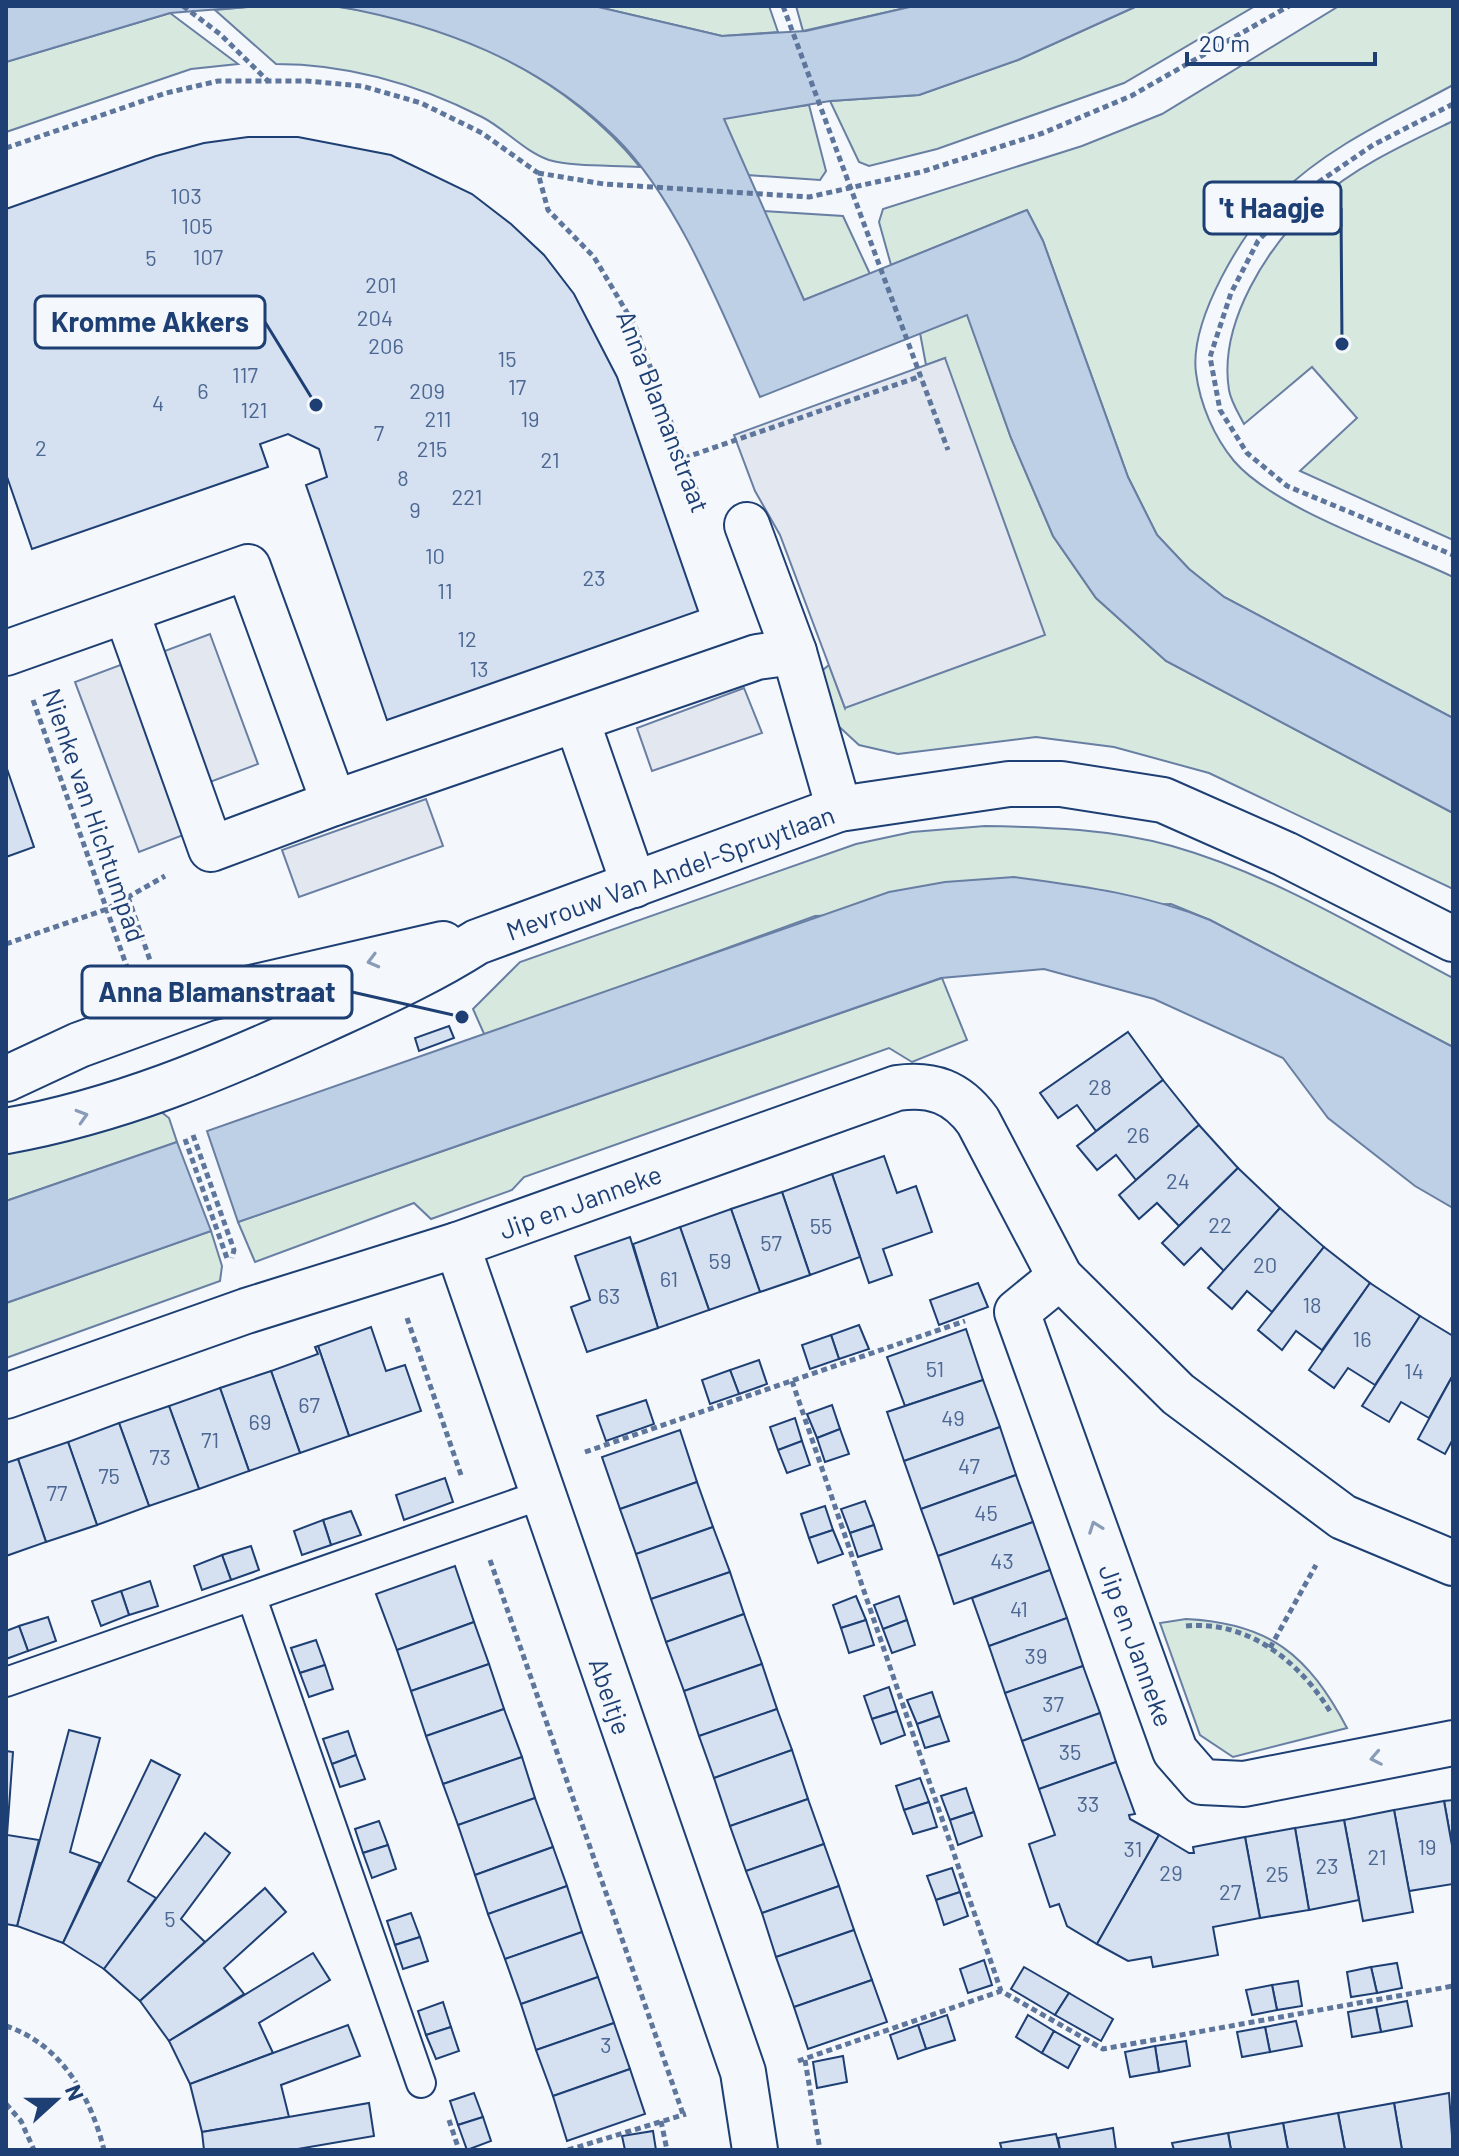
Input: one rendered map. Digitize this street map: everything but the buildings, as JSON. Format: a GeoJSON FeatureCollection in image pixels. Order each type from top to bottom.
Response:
{"type":"FeatureCollection","features":[{"type":"Feature","properties":{"kind":"street","name":"Anna Blamanstraat"},"geometry":{"type":"LineString","coordinates":[[747,525],[794,652],[839,809]]}},
{"type":"Feature","properties":{"kind":"street"},"geometry":{"type":"LineString","coordinates":[[11,652],[248,567],[334,803]]}},
{"type":"Feature","properties":{"kind":"street"},"geometry":{"type":"LineString","coordinates":[[126,611],[211,849],[334,803],[757,657],[794,652]]}},
{"type":"Feature","properties":{"kind":"street"},"geometry":{"type":"LineString","coordinates":[[577,721],[634,885]]}},
{"type":"Feature","properties":{"kind":"street","name":"Mevrouw Van Andel-Spruytlaan"},"geometry":{"type":"LineString","coordinates":[[6,1131],[76,1119],[202,1075],[434,969],[477,942],[839,809],[1009,784],[1061,784],[1115,789],[1163,800],[1285,854],[1453,939]]}},
{"type":"Feature","properties":{"kind":"street","name":"Mevrouw Van Andel-Spruytlaan"},"geometry":{"type":"LineString","coordinates":[[6,1079],[146,1019],[208,998],[430,945],[477,942]]}},
{"type":"Feature","properties":{"kind":"street","name":"Jip en Janneke"},"geometry":{"type":"LineString","coordinates":[[6,1396],[246,1311],[457,1245],[897,1088],[918,1085],[963,1101],[978,1121],[1060,1277],[1178,1394],[1343,1517],[1453,1563]]}},
{"type":"Feature","properties":{"kind":"street","name":"Abeltje"},"geometry":{"type":"LineString","coordinates":[[457,1245],[745,2084],[755,2150]]}},
{"type":"Feature","properties":{"kind":"street"},"geometry":{"type":"LineString","coordinates":[[1017,1312],[1060,1277]]}},
{"type":"Feature","properties":{"kind":"street","name":"Jip en Janneke"},"geometry":{"type":"LineString","coordinates":[[1017,1312],[1175,1751],[1202,1782],[1244,1784],[1453,1743]]}},
{"type":"Feature","properties":{"kind":"lane"},"geometry":{"type":"LineString","coordinates":[[6,1682],[252,1598],[475,1517],[536,1482]]}},
{"type":"Feature","properties":{"kind":"lane"},"geometry":{"type":"LineString","coordinates":[[252,1598],[421,2083]]}},
{"type":"Feature","properties":{"kind":"path"},"geometry":{"type":"LineString","coordinates":[[183,6],[220,34],[269,82]]}},
{"type":"Feature","properties":{"kind":"path"},"geometry":{"type":"LineString","coordinates":[[783,6],[948,450]]}},
{"type":"Feature","properties":{"kind":"path"},"geometry":{"type":"LineString","coordinates":[[6,148],[166,93],[218,81],[362,86],[421,103],[482,133],[538,173],[604,184],[809,197],[849,185],[921,172],[1057,127],[1131,96],[1289,6]]}},
{"type":"Feature","properties":{"kind":"path"},"geometry":{"type":"LineString","coordinates":[[1453,104],[1373,145],[1304,192],[1258,241],[1231,293],[1210,357],[1220,410],[1247,453],[1287,486],[1453,555]]}},
{"type":"Feature","properties":{"kind":"path","name":"Anna Blamanstraat"},"geometry":{"type":"LineString","coordinates":[[538,173],[548,210],[594,257],[635,326],[705,515]]}},
{"type":"Feature","properties":{"kind":"path"},"geometry":{"type":"LineString","coordinates":[[684,458],[921,376]]}},
{"type":"Feature","properties":{"kind":"path","name":"Nienke van Hichtumpad"},"geometry":{"type":"LineString","coordinates":[[11,652],[146,1019]]}},
{"type":"Feature","properties":{"kind":"path"},"geometry":{"type":"LineString","coordinates":[[6,944],[107,909],[211,849]]}},
{"type":"Feature","properties":{"kind":"path"},"geometry":{"type":"LineString","coordinates":[[189,1122],[234,1250]]}},
{"type":"Feature","properties":{"kind":"path"},"geometry":{"type":"LineString","coordinates":[[183,1135],[230,1266]]}},
{"type":"Feature","properties":{"kind":"path"},"geometry":{"type":"LineString","coordinates":[[389,1266],[683,2114]]}},
{"type":"Feature","properties":{"kind":"path"},"geometry":{"type":"LineString","coordinates":[[536,1482],[792,1381],[981,1315],[1017,1312]]}},
{"type":"Feature","properties":{"kind":"path"},"geometry":{"type":"LineString","coordinates":[[792,1381],[1001,1991],[1103,2049],[1453,1986]]}},
{"type":"Feature","properties":{"kind":"path"},"geometry":{"type":"LineString","coordinates":[[1270,1648],[1343,1517]]}},
{"type":"Feature","properties":{"kind":"path"},"geometry":{"type":"LineString","coordinates":[[1135,1639],[1170,1628],[1192,1626],[1239,1634],[1270,1648],[1293,1664],[1312,1685],[1337,1724],[1349,1763]]}},
{"type":"Feature","properties":{"kind":"path"},"geometry":{"type":"LineString","coordinates":[[568,2150],[683,2114],[805,2060],[1001,1991]]}},
{"type":"Feature","properties":{"kind":"path"},"geometry":{"type":"LineString","coordinates":[[6,2026],[41,2045],[71,2073],[96,2115],[104,2150]]}},
{"type":"Feature","properties":{"kind":"path"},"geometry":{"type":"LineString","coordinates":[[805,2060],[820,2150]]}},
{"type":"Feature","properties":{"kind":"path"},"geometry":{"type":"LineString","coordinates":[[6,2104],[21,2121],[34,2150]]}},
{"type":"Feature","properties":{"kind":"path"},"geometry":{"type":"LineString","coordinates":[[661,2121],[667,2150]]}},
{"type":"Feature","properties":{"kind":"shaded area"},"geometry":{"type":"Polygon","coordinates":[[[259,6],[339,7],[425,26],[466,41],[543,81],[578,106],[611,135],[640,167],[581,165],[549,160],[482,117],[408,86],[356,72],[276,64],[215,10],[259,6]]]}},
{"type":"Feature","properties":{"kind":"shaded area"},"geometry":{"type":"Polygon","coordinates":[[[594,6],[769,6],[778,32],[722,36],[594,6]]]}},
{"type":"Feature","properties":{"kind":"shaded area"},"geometry":{"type":"Polygon","coordinates":[[[796,6],[914,6],[803,31],[796,6]]]}},
{"type":"Feature","properties":{"kind":"shaded area"},"geometry":{"type":"Polygon","coordinates":[[[1137,6],[1255,6],[1124,83],[937,149],[869,166],[859,162],[830,101],[919,95],[1018,60],[1137,6]]]}},
{"type":"Feature","properties":{"kind":"shaded area"},"geometry":{"type":"Polygon","coordinates":[[[1339,6],[1453,6],[1453,85],[1340,148],[1279,195],[1250,231],[1221,278],[1201,328],[1196,373],[1214,431],[1234,461],[1253,479],[1305,511],[1453,577],[1453,718],[1224,597],[1189,569],[1157,535],[1128,477],[1043,241],[1027,210],[891,265],[879,222],[883,209],[1082,146],[1162,114],[1339,6]]]}},
{"type":"Feature","properties":{"kind":"shaded area"},"geometry":{"type":"Polygon","coordinates":[[[170,13],[238,64],[191,69],[6,132],[6,62],[170,13]]]}},
{"type":"Feature","properties":{"kind":"shaded area"},"geometry":{"type":"Polygon","coordinates":[[[809,105],[826,171],[820,180],[747,175],[723,118],[809,105]]]}},
{"type":"Feature","properties":{"kind":"shaded area"},"geometry":{"type":"Polygon","coordinates":[[[1453,121],[1453,540],[1300,471],[1357,418],[1312,367],[1244,424],[1230,394],[1228,364],[1231,338],[1250,287],[1264,263],[1298,220],[1331,189],[1364,167],[1453,121]]]}},
{"type":"Feature","properties":{"kind":"shaded area"},"geometry":{"type":"Polygon","coordinates":[[[763,211],[843,216],[870,274],[804,300],[763,211]]]}},
{"type":"Feature","properties":{"kind":"shaded area"},"geometry":{"type":"Polygon","coordinates":[[[967,314],[1011,438],[1053,536],[1096,598],[1166,661],[1453,813],[1453,889],[1209,773],[1114,747],[1036,737],[898,754],[859,745],[834,722],[818,674],[829,665],[845,708],[945,358],[926,365],[920,333],[967,314]]]}},
{"type":"Feature","properties":{"kind":"shaded area"},"geometry":{"type":"Polygon","coordinates":[[[945,358],[1045,635],[845,708],[780,535],[755,491],[734,435],[945,358]]]}},
{"type":"Feature","properties":{"kind":"shaded area"},"geometry":{"type":"Polygon","coordinates":[[[210,634],[258,764],[210,782],[162,652],[210,634]]]}},
{"type":"Feature","properties":{"kind":"shaded area"},"geometry":{"type":"Polygon","coordinates":[[[123,664],[186,834],[139,852],[75,682],[123,664]]]}},
{"type":"Feature","properties":{"kind":"shaded area"},"geometry":{"type":"Polygon","coordinates":[[[744,688],[762,733],[652,771],[637,728],[744,688]]]}},
{"type":"Feature","properties":{"kind":"shaded area"},"geometry":{"type":"Polygon","coordinates":[[[426,799],[443,846],[299,897],[282,850],[426,799]]]}},
{"type":"Feature","properties":{"kind":"shaded area"},"geometry":{"type":"Polygon","coordinates":[[[985,826],[1079,830],[1149,840],[1209,858],[1280,887],[1453,978],[1453,1047],[1210,920],[1171,904],[815,916],[485,1036],[473,1009],[520,962],[856,844],[912,832],[985,826]]]}},
{"type":"Feature","properties":{"kind":"shaded area"},"geometry":{"type":"Polygon","coordinates":[[[942,978],[967,1040],[912,1062],[889,1048],[524,1177],[512,1190],[431,1219],[414,1203],[255,1262],[238,1222],[942,978]]]}},
{"type":"Feature","properties":{"kind":"shaded area"},"geometry":{"type":"Polygon","coordinates":[[[160,1111],[169,1118],[177,1142],[6,1201],[6,1151],[160,1111]]]}},
{"type":"Feature","properties":{"kind":"shaded area"},"geometry":{"type":"Polygon","coordinates":[[[211,1231],[222,1266],[220,1281],[6,1358],[6,1303],[211,1231]]]}},
{"type":"Feature","properties":{"kind":"shaded area"},"geometry":{"type":"Polygon","coordinates":[[[1186,1619],[1241,1627],[1283,1648],[1301,1662],[1317,1681],[1347,1728],[1233,1757],[1200,1735],[1160,1623],[1186,1619]]]}},
{"type":"Feature","properties":{"kind":"water"},"geometry":{"type":"Polygon","coordinates":[[[6,6],[259,6],[170,13],[6,62],[6,6]]]}},
{"type":"Feature","properties":{"kind":"water"},"geometry":{"type":"Polygon","coordinates":[[[336,6],[594,6],[722,36],[806,31],[914,6],[1137,6],[1018,60],[919,95],[830,101],[724,119],[804,300],[1027,210],[1043,241],[1128,477],[1157,535],[1189,569],[1224,597],[1453,718],[1453,813],[1166,661],[1096,598],[1053,536],[1011,438],[967,315],[760,397],[680,226],[639,164],[616,138],[555,88],[486,51],[413,24],[336,6]]]}},
{"type":"Feature","properties":{"kind":"water"},"geometry":{"type":"Polygon","coordinates":[[[1014,877],[1138,897],[1210,920],[1453,1047],[1453,1208],[1415,1186],[1328,1118],[1283,1058],[1154,999],[1044,969],[941,978],[238,1222],[207,1131],[889,892],[945,882],[1014,877]]]}},
{"type":"Feature","properties":{"kind":"water"},"geometry":{"type":"Polygon","coordinates":[[[177,1142],[211,1231],[6,1303],[6,1201],[177,1142]]]}},
{"type":"Feature","properties":{"kind":"place","name":"'t Haagje"},"geometry":{"type":"Point","coordinates":[1342,344]}},
{"type":"Feature","properties":{"kind":"place","name":"Kromme Akkers"},"geometry":{"type":"Point","coordinates":[316,405]}},
{"type":"Feature","properties":{"kind":"place","name":"Anna Blamanstraat"},"geometry":{"type":"Point","coordinates":[462,1017]}}]}
